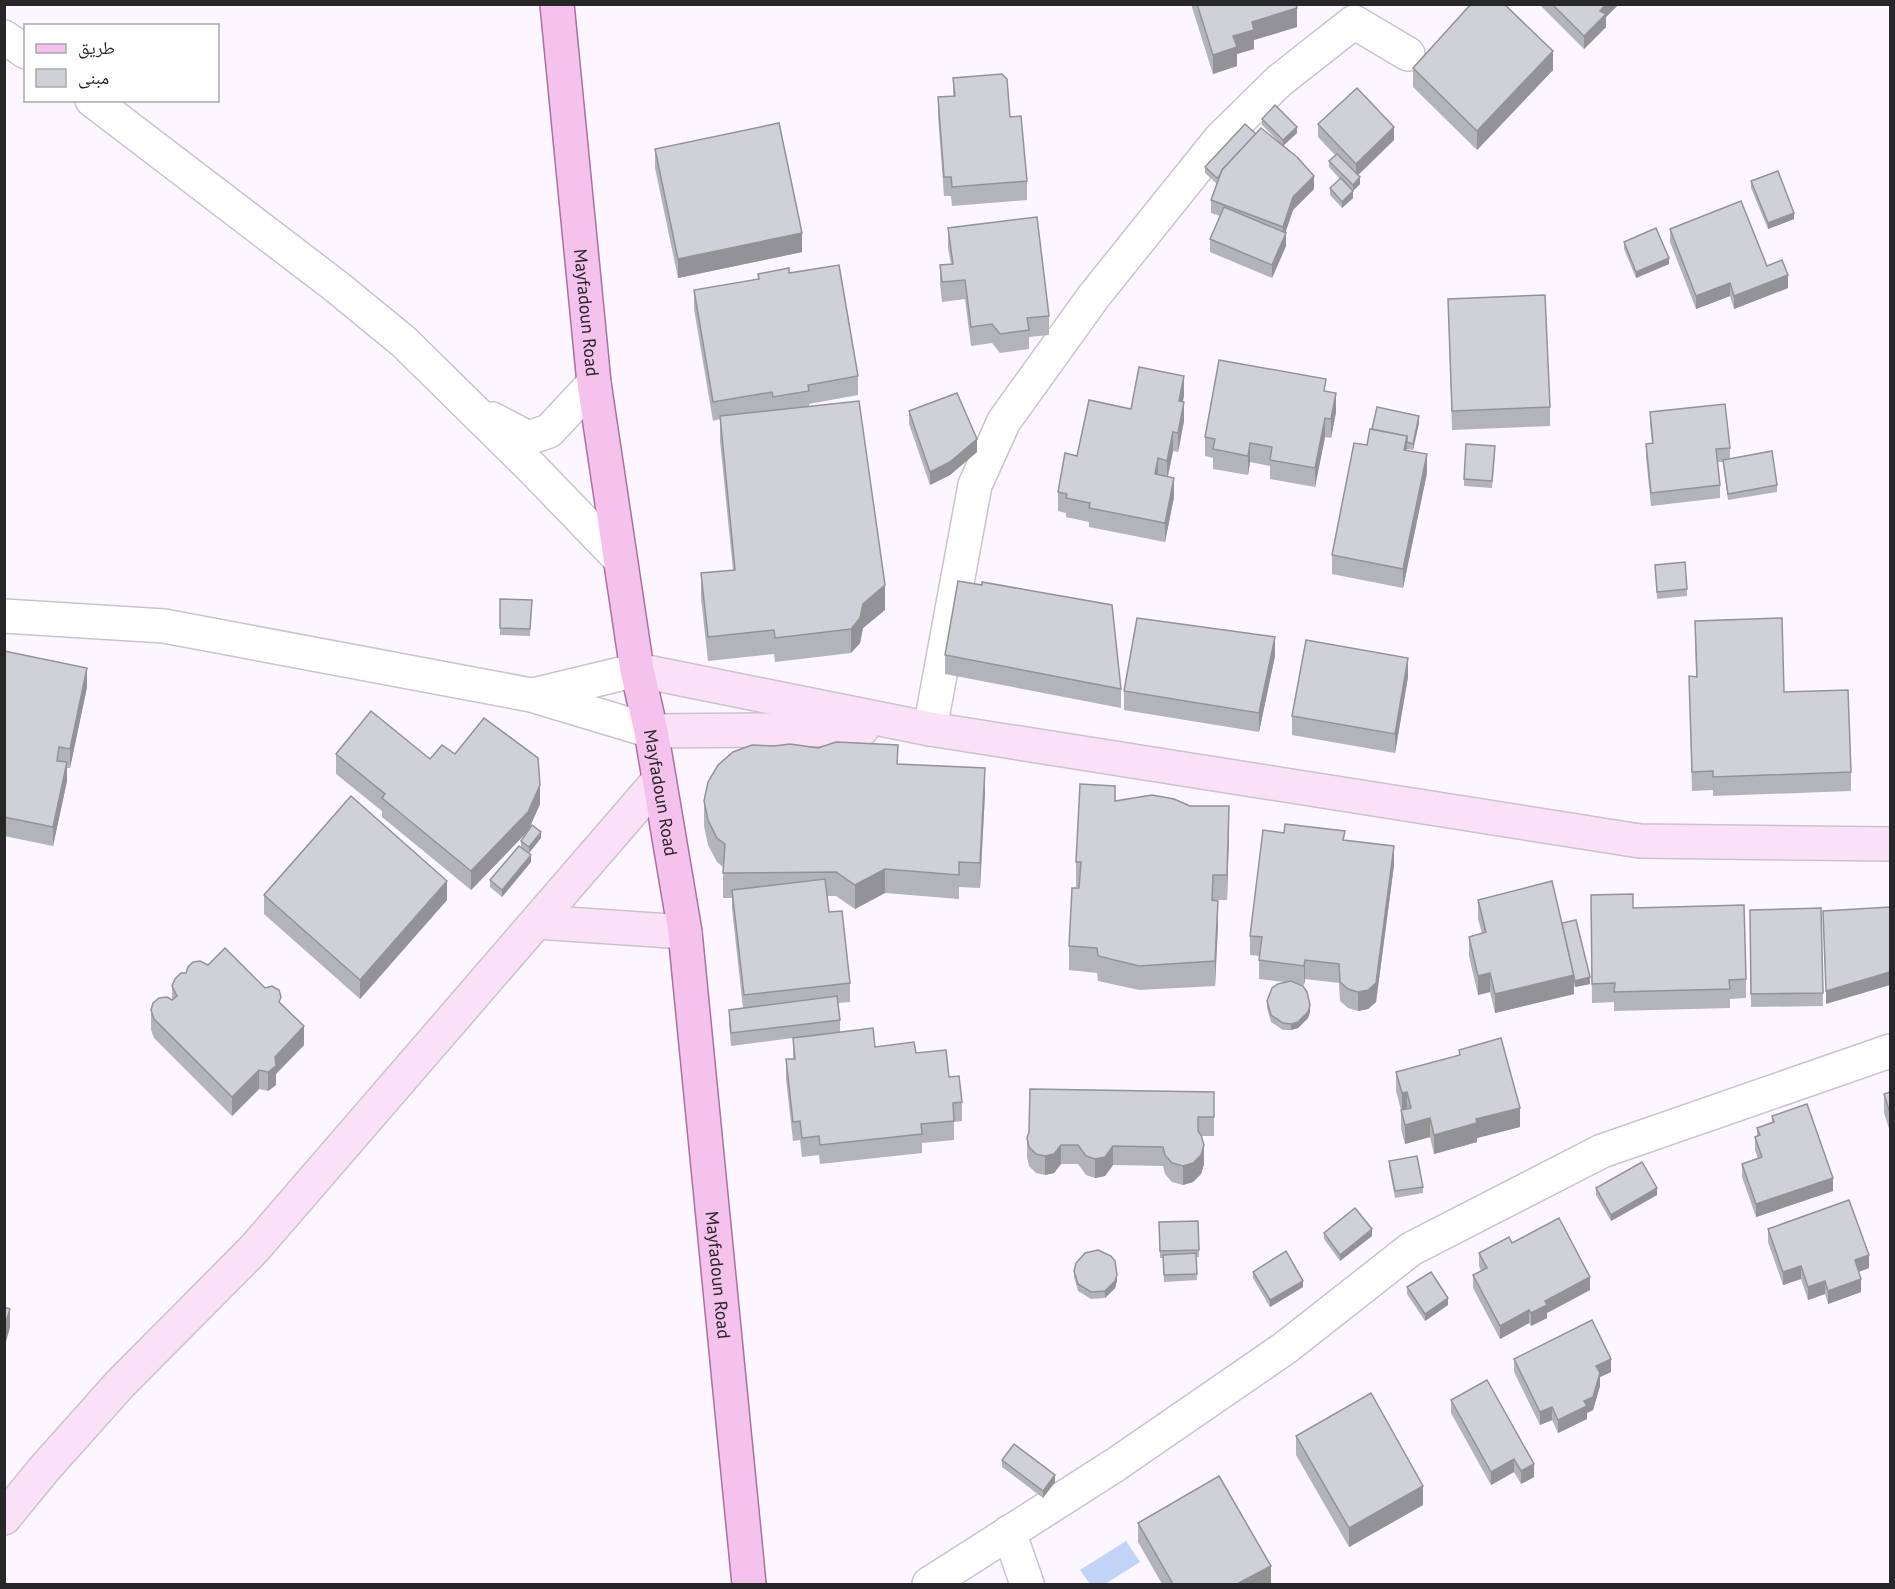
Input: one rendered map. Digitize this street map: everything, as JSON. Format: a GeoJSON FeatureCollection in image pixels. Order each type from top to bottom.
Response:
{"type":"FeatureCollection","features":[{"type":"Feature","properties":{"kind":"main road","name":"Mayfadoun Road"},"geometry":{"type":"LineString","coordinates":[[557,4],[594,383],[637,670],[651,730],[685,932],[749,1584]]}},
{"type":"Feature","properties":{"kind":"street"},"geometry":{"type":"LineString","coordinates":[[930,729],[975,485],[1004,421],[1094,296],[1220,139],[1279,81],[1354,22],[1408,54]]}},
{"type":"Feature","properties":{"kind":"street"},"geometry":{"type":"LineString","coordinates":[[4,37],[24,51]]}},
{"type":"Feature","properties":{"kind":"street"},"geometry":{"type":"LineString","coordinates":[[95,102],[337,287],[404,342],[619,558]]}},
{"type":"Feature","properties":{"kind":"street"},"geometry":{"type":"LineString","coordinates":[[472,409],[528,438],[549,431],[594,383]]}},
{"type":"Feature","properties":{"kind":"street"},"geometry":{"type":"LineString","coordinates":[[4,616],[164,626],[531,695],[651,730],[930,729]]}},
{"type":"Feature","properties":{"kind":"street"},"geometry":{"type":"LineString","coordinates":[[531,695],[637,670],[930,729],[1640,841],[1890,844]]}},
{"type":"Feature","properties":{"kind":"street"},"geometry":{"type":"LineString","coordinates":[[4,1518],[120,1384],[254,1249],[659,780]]}},
{"type":"Feature","properties":{"kind":"street"},"geometry":{"type":"LineString","coordinates":[[537,922],[685,932]]}},
{"type":"Feature","properties":{"kind":"street"},"geometry":{"type":"LineString","coordinates":[[929,1584],[1115,1465],[1285,1348],[1411,1249],[1602,1151],[1890,1051]]}},
{"type":"Feature","properties":{"kind":"street"},"geometry":{"type":"LineString","coordinates":[[1009,1532],[1027,1584]]}},
{"type":"Feature","properties":{"kind":"water"},"geometry":{"type":"Polygon","coordinates":[[[1126,1541],[1140,1562],[1105,1584],[1090,1584],[1080,1570],[1126,1541]]]}},
{"type":"Feature","properties":{"kind":"building"},"geometry":{"type":"Polygon","coordinates":[[[1197,4],[1296,4],[1297,8],[1252,22],[1254,30],[1233,36],[1237,47],[1213,55],[1197,4]]]}},
{"type":"Feature","properties":{"kind":"building"},"geometry":{"type":"Polygon","coordinates":[[[1471,4],[1504,4],[1553,51],[1477,131],[1413,68],[1471,4]]]}},
{"type":"Feature","properties":{"kind":"building"},"geometry":{"type":"Polygon","coordinates":[[[1552,4],[1606,4],[1600,11],[1606,14],[1584,36],[1552,4]]]}},
{"type":"Feature","properties":{"kind":"building"},"geometry":{"type":"Polygon","coordinates":[[[1002,74],[1007,79],[1010,117],[1021,116],[1027,181],[952,187],[951,177],[944,177],[938,97],[955,96],[953,78],[1002,74]]]}},
{"type":"Feature","properties":{"kind":"building"},"geometry":{"type":"Polygon","coordinates":[[[1357,88],[1394,127],[1356,164],[1318,124],[1357,88]]]}},
{"type":"Feature","properties":{"kind":"building"},"geometry":{"type":"Polygon","coordinates":[[[1275,105],[1297,127],[1283,140],[1262,119],[1275,105]]]}},
{"type":"Feature","properties":{"kind":"building"},"geometry":{"type":"Polygon","coordinates":[[[779,123],[802,233],[678,259],[655,149],[779,123]]]}},
{"type":"Feature","properties":{"kind":"building"},"geometry":{"type":"Polygon","coordinates":[[[1245,124],[1256,134],[1217,178],[1205,167],[1245,124]]]}},
{"type":"Feature","properties":{"kind":"building"},"geometry":{"type":"Polygon","coordinates":[[[1261,128],[1297,157],[1314,176],[1293,197],[1283,227],[1211,200],[1222,170],[1261,128]]]}},
{"type":"Feature","properties":{"kind":"building"},"geometry":{"type":"Polygon","coordinates":[[[1337,154],[1360,177],[1353,185],[1329,161],[1337,154]]]}},
{"type":"Feature","properties":{"kind":"building"},"geometry":{"type":"Polygon","coordinates":[[[1778,171],[1794,213],[1768,223],[1751,181],[1778,171]]]}},
{"type":"Feature","properties":{"kind":"building"},"geometry":{"type":"Polygon","coordinates":[[[1341,178],[1353,191],[1342,202],[1330,188],[1341,178]]]}},
{"type":"Feature","properties":{"kind":"building"},"geometry":{"type":"Polygon","coordinates":[[[1741,201],[1767,266],[1782,260],[1788,275],[1734,296],[1730,283],[1696,296],[1670,229],[1741,201]]]}},
{"type":"Feature","properties":{"kind":"building"},"geometry":{"type":"Polygon","coordinates":[[[1224,207],[1286,233],[1272,265],[1210,239],[1224,207]]]}},
{"type":"Feature","properties":{"kind":"building"},"geometry":{"type":"Polygon","coordinates":[[[1037,217],[1049,316],[1027,318],[1029,330],[1000,334],[992,324],[971,327],[965,280],[942,282],[940,265],[953,264],[948,228],[1037,217]]]}},
{"type":"Feature","properties":{"kind":"building"},"geometry":{"type":"Polygon","coordinates":[[[1656,228],[1669,258],[1636,272],[1624,242],[1656,228]]]}},
{"type":"Feature","properties":{"kind":"building"},"geometry":{"type":"Polygon","coordinates":[[[839,265],[858,376],[808,385],[809,391],[773,397],[772,392],[713,402],[694,290],[759,279],[758,274],[789,268],[789,273],[839,265]]]}},
{"type":"Feature","properties":{"kind":"building"},"geometry":{"type":"Polygon","coordinates":[[[1545,295],[1550,407],[1452,411],[1448,299],[1545,295]]]}},
{"type":"Feature","properties":{"kind":"building"},"geometry":{"type":"Polygon","coordinates":[[[1219,360],[1326,379],[1324,391],[1336,393],[1331,419],[1325,418],[1315,468],[1270,460],[1272,447],[1250,443],[1248,456],[1213,449],[1215,439],[1205,437],[1219,360]]]}},
{"type":"Feature","properties":{"kind":"building"},"geometry":{"type":"Polygon","coordinates":[[[1139,367],[1184,376],[1179,401],[1184,402],[1178,433],[1173,432],[1167,461],[1158,458],[1155,474],[1174,478],[1165,523],[1089,508],[1090,503],[1066,498],[1067,494],[1058,492],[1065,453],[1077,456],[1089,400],[1131,409],[1139,367]]]}},
{"type":"Feature","properties":{"kind":"building"},"geometry":{"type":"Polygon","coordinates":[[[957,393],[977,439],[950,462],[930,472],[909,411],[957,393]]]}},
{"type":"Feature","properties":{"kind":"building"},"geometry":{"type":"Polygon","coordinates":[[[859,401],[885,585],[863,604],[860,618],[851,629],[775,638],[774,630],[708,637],[701,573],[735,570],[720,416],[859,401]]]}},
{"type":"Feature","properties":{"kind":"building"},"geometry":{"type":"Polygon","coordinates":[[[1725,404],[1730,448],[1716,449],[1720,485],[1651,493],[1646,444],[1653,443],[1650,412],[1725,404]]]}},
{"type":"Feature","properties":{"kind":"building"},"geometry":{"type":"Polygon","coordinates":[[[1377,407],[1419,416],[1413,444],[1407,442],[1407,436],[1372,429],[1377,407]]]}},
{"type":"Feature","properties":{"kind":"building"},"geometry":{"type":"Polygon","coordinates":[[[1370,429],[1407,436],[1404,450],[1427,454],[1403,569],[1332,555],[1354,443],[1367,445],[1370,429]]]}},
{"type":"Feature","properties":{"kind":"building"},"geometry":{"type":"Polygon","coordinates":[[[1466,444],[1495,446],[1492,481],[1464,479],[1466,444]]]}},
{"type":"Feature","properties":{"kind":"building"},"geometry":{"type":"Polygon","coordinates":[[[1772,451],[1777,485],[1728,494],[1723,460],[1772,451]]]}},
{"type":"Feature","properties":{"kind":"building"},"geometry":{"type":"Polygon","coordinates":[[[1685,562],[1687,589],[1657,592],[1655,565],[1685,562]]]}},
{"type":"Feature","properties":{"kind":"building"},"geometry":{"type":"Polygon","coordinates":[[[958,581],[982,585],[982,582],[1112,605],[1121,689],[945,655],[958,581]]]}},
{"type":"Feature","properties":{"kind":"building"},"geometry":{"type":"Polygon","coordinates":[[[500,599],[532,600],[530,629],[500,628],[500,599]]]}},
{"type":"Feature","properties":{"kind":"building"},"geometry":{"type":"Polygon","coordinates":[[[1137,618],[1275,637],[1259,713],[1124,691],[1137,618]]]}},
{"type":"Feature","properties":{"kind":"building"},"geometry":{"type":"Polygon","coordinates":[[[1782,618],[1784,692],[1848,690],[1851,772],[1713,777],[1713,771],[1692,772],[1689,676],[1697,677],[1695,621],[1782,618]]]}},
{"type":"Feature","properties":{"kind":"building"},"geometry":{"type":"Polygon","coordinates":[[[1306,640],[1408,658],[1395,734],[1292,716],[1306,640]]]}},
{"type":"Feature","properties":{"kind":"building"},"geometry":{"type":"Polygon","coordinates":[[[4,651],[87,668],[70,749],[59,747],[57,761],[67,762],[53,827],[4,817],[4,651]]]}},
{"type":"Feature","properties":{"kind":"building"},"geometry":{"type":"Polygon","coordinates":[[[371,711],[430,759],[442,745],[455,754],[484,718],[538,758],[540,785],[528,812],[471,871],[382,798],[385,794],[336,754],[371,711]]]}},
{"type":"Feature","properties":{"kind":"building"},"geometry":{"type":"Polygon","coordinates":[[[836,742],[898,745],[897,764],[985,768],[980,863],[959,862],[959,875],[885,869],[855,885],[836,872],[723,873],[725,844],[717,838],[708,820],[704,801],[708,782],[718,765],[733,752],[752,745],[790,744],[818,748],[836,742]]]}},
{"type":"Feature","properties":{"kind":"building"},"geometry":{"type":"Polygon","coordinates":[[[1080,784],[1115,786],[1115,801],[1152,795],[1174,799],[1190,806],[1229,806],[1227,875],[1213,875],[1212,900],[1218,901],[1215,961],[1139,966],[1098,956],[1097,948],[1069,946],[1072,888],[1079,888],[1081,862],[1076,862],[1080,784]]]}},
{"type":"Feature","properties":{"kind":"building"},"geometry":{"type":"Polygon","coordinates":[[[351,796],[447,881],[360,980],[264,895],[351,796]]]}},
{"type":"Feature","properties":{"kind":"building"},"geometry":{"type":"Polygon","coordinates":[[[1285,824],[1345,831],[1343,840],[1394,846],[1376,983],[1368,990],[1358,992],[1348,989],[1340,982],[1339,964],[1305,960],[1304,966],[1259,960],[1262,937],[1250,936],[1263,830],[1284,833],[1285,824]]]}},
{"type":"Feature","properties":{"kind":"building"},"geometry":{"type":"Polygon","coordinates":[[[532,825],[541,832],[529,847],[521,841],[532,825]]]}},
{"type":"Feature","properties":{"kind":"building"},"geometry":{"type":"Polygon","coordinates":[[[519,846],[531,855],[502,890],[490,880],[519,846]]]}},
{"type":"Feature","properties":{"kind":"building"},"geometry":{"type":"Polygon","coordinates":[[[825,879],[829,912],[842,911],[850,983],[744,995],[732,890],[825,879]]]}},
{"type":"Feature","properties":{"kind":"building"},"geometry":{"type":"Polygon","coordinates":[[[1552,881],[1574,975],[1495,994],[1490,973],[1478,976],[1469,937],[1486,932],[1478,900],[1552,881]]]}},
{"type":"Feature","properties":{"kind":"building"},"geometry":{"type":"Polygon","coordinates":[[[1633,894],[1633,908],[1744,905],[1746,979],[1729,980],[1730,989],[1614,992],[1615,983],[1592,984],[1591,895],[1633,894]]]}},
{"type":"Feature","properties":{"kind":"building"},"geometry":{"type":"Polygon","coordinates":[[[1890,907],[1890,972],[1826,991],[1823,911],[1890,907]]]}},
{"type":"Feature","properties":{"kind":"building"},"geometry":{"type":"Polygon","coordinates":[[[1821,908],[1823,993],[1751,994],[1750,910],[1821,908]]]}},
{"type":"Feature","properties":{"kind":"building"},"geometry":{"type":"Polygon","coordinates":[[[1576,920],[1590,977],[1575,981],[1562,923],[1576,920]]]}},
{"type":"Feature","properties":{"kind":"building"},"geometry":{"type":"Polygon","coordinates":[[[225,948],[265,988],[272,986],[279,990],[281,997],[279,1002],[304,1026],[275,1057],[276,1066],[268,1072],[259,1070],[232,1097],[154,1019],[151,1010],[153,1003],[159,998],[167,997],[172,1000],[177,996],[172,986],[175,979],[181,973],[186,973],[193,962],[200,961],[208,965],[225,948]]]}},
{"type":"Feature","properties":{"kind":"building"},"geometry":{"type":"Polygon","coordinates":[[[1291,981],[1303,986],[1310,1005],[1308,1012],[1298,1022],[1291,1024],[1283,1023],[1271,1015],[1267,1001],[1272,988],[1291,981]]]}},
{"type":"Feature","properties":{"kind":"building"},"geometry":{"type":"Polygon","coordinates":[[[837,996],[840,1020],[731,1033],[729,1010],[837,996]]]}},
{"type":"Feature","properties":{"kind":"building"},"geometry":{"type":"Polygon","coordinates":[[[873,1028],[875,1047],[914,1042],[916,1053],[946,1050],[949,1077],[959,1076],[962,1102],[953,1103],[954,1121],[921,1124],[922,1134],[820,1145],[819,1136],[802,1138],[800,1121],[793,1122],[786,1059],[795,1059],[793,1038],[873,1028]]]}},
{"type":"Feature","properties":{"kind":"building"},"geometry":{"type":"Polygon","coordinates":[[[1501,1038],[1520,1108],[1476,1119],[1477,1123],[1434,1135],[1430,1118],[1405,1125],[1401,1110],[1411,1108],[1407,1092],[1402,1093],[1396,1072],[1460,1055],[1459,1050],[1501,1038]]]}},
{"type":"Feature","properties":{"kind":"building"},"geometry":{"type":"Polygon","coordinates":[[[1030,1089],[1214,1092],[1214,1117],[1198,1117],[1198,1131],[1204,1145],[1201,1155],[1193,1163],[1183,1166],[1172,1163],[1165,1155],[1163,1147],[1113,1146],[1105,1157],[1095,1159],[1086,1156],[1078,1145],[1061,1145],[1054,1154],[1045,1156],[1036,1154],[1029,1147],[1027,1138],[1030,1089]]]}},
{"type":"Feature","properties":{"kind":"building"},"geometry":{"type":"Polygon","coordinates":[[[1890,1092],[1890,1113],[1884,1094],[1890,1092]]]}},
{"type":"Feature","properties":{"kind":"building"},"geometry":{"type":"Polygon","coordinates":[[[1807,1104],[1833,1178],[1756,1204],[1742,1164],[1762,1157],[1755,1137],[1760,1135],[1757,1128],[1774,1122],[1772,1116],[1807,1104]]]}},
{"type":"Feature","properties":{"kind":"building"},"geometry":{"type":"Polygon","coordinates":[[[1417,1156],[1423,1187],[1395,1191],[1389,1161],[1417,1156]]]}},
{"type":"Feature","properties":{"kind":"building"},"geometry":{"type":"Polygon","coordinates":[[[1642,1162],[1657,1188],[1611,1215],[1596,1188],[1642,1162]]]}},
{"type":"Feature","properties":{"kind":"building"},"geometry":{"type":"Polygon","coordinates":[[[1849,1200],[1869,1255],[1855,1260],[1861,1279],[1828,1291],[1825,1281],[1808,1287],[1801,1266],[1783,1272],[1768,1229],[1849,1200]]]}},
{"type":"Feature","properties":{"kind":"building"},"geometry":{"type":"Polygon","coordinates":[[[1355,1208],[1372,1229],[1340,1255],[1324,1233],[1355,1208]]]}},
{"type":"Feature","properties":{"kind":"building"},"geometry":{"type":"Polygon","coordinates":[[[1559,1218],[1590,1277],[1545,1301],[1547,1305],[1531,1313],[1529,1310],[1500,1326],[1473,1275],[1487,1268],[1479,1253],[1509,1237],[1512,1243],[1559,1218]]]}},
{"type":"Feature","properties":{"kind":"building"},"geometry":{"type":"Polygon","coordinates":[[[1198,1221],[1199,1250],[1160,1251],[1159,1222],[1198,1221]]]}},
{"type":"Feature","properties":{"kind":"building"},"geometry":{"type":"Polygon","coordinates":[[[1098,1250],[1111,1256],[1115,1261],[1117,1275],[1115,1281],[1105,1291],[1091,1292],[1078,1284],[1074,1271],[1076,1263],[1085,1253],[1098,1250]]]}},
{"type":"Feature","properties":{"kind":"building"},"geometry":{"type":"Polygon","coordinates":[[[1286,1251],[1303,1281],[1270,1300],[1253,1272],[1286,1251]]]}},
{"type":"Feature","properties":{"kind":"building"},"geometry":{"type":"Polygon","coordinates":[[[1196,1253],[1197,1274],[1164,1275],[1163,1255],[1196,1253]]]}},
{"type":"Feature","properties":{"kind":"building"},"geometry":{"type":"Polygon","coordinates":[[[1431,1272],[1448,1298],[1425,1314],[1407,1287],[1431,1272]]]}},
{"type":"Feature","properties":{"kind":"building"},"geometry":{"type":"Polygon","coordinates":[[[4,1307],[10,1309],[4,1329],[4,1307]]]}},
{"type":"Feature","properties":{"kind":"building"},"geometry":{"type":"Polygon","coordinates":[[[1592,1320],[1611,1359],[1596,1366],[1600,1373],[1593,1397],[1584,1401],[1587,1406],[1558,1420],[1552,1407],[1540,1412],[1514,1359],[1592,1320]]]}},
{"type":"Feature","properties":{"kind":"building"},"geometry":{"type":"Polygon","coordinates":[[[1487,1380],[1534,1464],[1521,1471],[1514,1459],[1491,1472],[1451,1400],[1487,1380]]]}},
{"type":"Feature","properties":{"kind":"building"},"geometry":{"type":"Polygon","coordinates":[[[1371,1393],[1423,1486],[1349,1528],[1296,1436],[1371,1393]]]}},
{"type":"Feature","properties":{"kind":"building"},"geometry":{"type":"Polygon","coordinates":[[[1014,1444],[1055,1475],[1043,1491],[1002,1460],[1014,1444]]]}},
{"type":"Feature","properties":{"kind":"building"},"geometry":{"type":"Polygon","coordinates":[[[1219,1476],[1271,1566],[1237,1584],[1173,1584],[1138,1523],[1219,1476]]]}}]}
